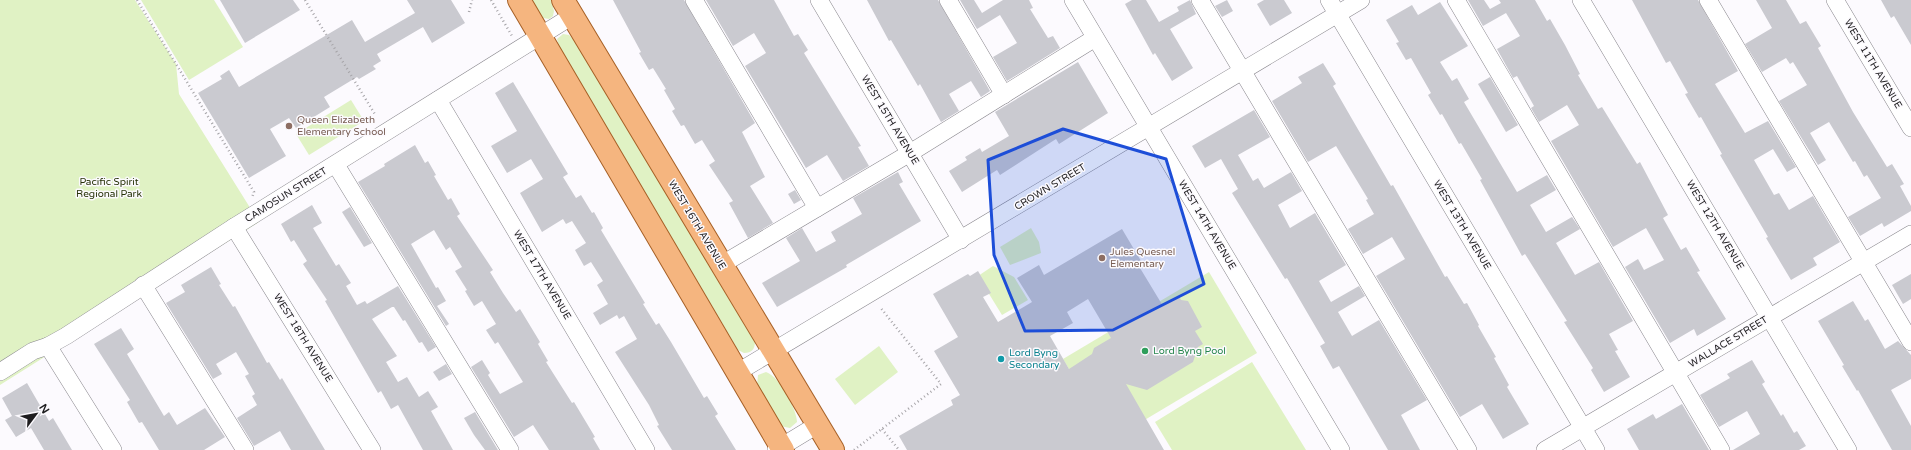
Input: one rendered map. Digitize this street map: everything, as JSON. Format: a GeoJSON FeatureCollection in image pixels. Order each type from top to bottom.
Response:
{"type":"FeatureCollection","features":[{"type":"Feature","properties":{"kind":"main road"},"geometry":{"type":"LineString","coordinates":[[519,0],[738,372],[780,449]]}},
{"type":"Feature","properties":{"kind":"main road","name":"WEST 16TH AVENUE"},"geometry":{"type":"LineString","coordinates":[[568,8],[833,450]]}},
{"type":"Feature","properties":{"kind":"street"},"geometry":{"type":"LineString","coordinates":[[694,0],[817,208]]}},
{"type":"Feature","properties":{"kind":"street","name":"WEST 15TH AVENUE"},"geometry":{"type":"LineString","coordinates":[[819,0],[961,240]]}},
{"type":"Feature","properties":{"kind":"street"},"geometry":{"type":"LineString","coordinates":[[948,0],[1004,95]]}},
{"type":"Feature","properties":{"kind":"street","name":"WEST 14TH AVENUE"},"geometry":{"type":"LineString","coordinates":[[1073,0],[1341,450]]}},
{"type":"Feature","properties":{"kind":"street"},"geometry":{"type":"LineString","coordinates":[[1200,0],[1468,450]]}},
{"type":"Feature","properties":{"kind":"street","name":"CROWN STREET"},"geometry":{"type":"LineString","coordinates":[[738,372],[1242,72],[1333,7],[1361,0]]}},
{"type":"Feature","properties":{"kind":"street"},"geometry":{"type":"LineString","coordinates":[[1456,0],[1721,450]]}},
{"type":"Feature","properties":{"kind":"street","name":"WEST 12TH AVENUE"},"geometry":{"type":"LineString","coordinates":[[1581,0],[1848,450]]}},
{"type":"Feature","properties":{"kind":"street"},"geometry":{"type":"LineString","coordinates":[[1708,0],[1911,342]]}},
{"type":"Feature","properties":{"kind":"street","name":"WEST 11TH AVENUE"},"geometry":{"type":"LineString","coordinates":[[1835,0],[1911,128]]}},
{"type":"Feature","properties":{"kind":"street","name":"WEST 13TH AVENUE"},"geometry":{"type":"LineString","coordinates":[[1333,7],[1596,450]]}},
{"type":"Feature","properties":{"kind":"street","name":"CAMOSUN STREET"},"geometry":{"type":"LineString","coordinates":[[0,372],[33,351],[48,346],[234,227],[540,36],[568,8]]}},
{"type":"Feature","properties":{"kind":"street"},"geometry":{"type":"LineString","coordinates":[[721,265],[910,153],[1095,38]]}},
{"type":"Feature","properties":{"kind":"street","name":"WEST 17TH AVENUE"},"geometry":{"type":"LineString","coordinates":[[438,100],[646,450]]}},
{"type":"Feature","properties":{"kind":"street"},"geometry":{"type":"LineString","coordinates":[[336,164],[510,450]]}},
{"type":"Feature","properties":{"kind":"street","name":"WEST 18TH AVENUE"},"geometry":{"type":"LineString","coordinates":[[234,227],[372,450]]}},
{"type":"Feature","properties":{"kind":"street","name":"WALLACE STREET"},"geometry":{"type":"LineString","coordinates":[[1545,450],[1911,234]]}},
{"type":"Feature","properties":{"kind":"street"},"geometry":{"type":"LineString","coordinates":[[143,285],[245,450]]}},
{"type":"Feature","properties":{"kind":"street"},"geometry":{"type":"LineString","coordinates":[[48,346],[113,450]]}},
{"type":"Feature","properties":{"kind":"street"},"geometry":{"type":"LineString","coordinates":[[780,449],[818,425]]}},
{"type":"Feature","properties":{"kind":"path"},"geometry":{"type":"LineString","coordinates":[[137,0],[254,192]]}},
{"type":"Feature","properties":{"kind":"path"},"geometry":{"type":"LineString","coordinates":[[305,0],[376,116]]}},
{"type":"Feature","properties":{"kind":"path"},"geometry":{"type":"LineString","coordinates":[[469,12],[472,0]]}},
{"type":"Feature","properties":{"kind":"path"},"geometry":{"type":"LineString","coordinates":[[491,0],[520,48]]}},
{"type":"Feature","properties":{"kind":"path"},"geometry":{"type":"LineString","coordinates":[[854,450],[942,384],[880,307]]}},
{"type":"Feature","properties":{"kind":"path"},"geometry":{"type":"LineString","coordinates":[[882,429],[899,450]]}},
{"type":"Feature","properties":{"kind":"highlighted area"},"geometry":{"type":"Polygon","coordinates":[[[1063,129],[1166,159],[1204,284],[1113,330],[1025,331],[994,255],[988,160],[1063,129]]]}},
{"type":"Feature","properties":{"kind":"green space","name":"Pacific Spirit Regional Park"},"geometry":{"type":"Polygon","coordinates":[[[0,0],[135,0],[176,64],[179,94],[259,222],[0,385],[0,0]]]}},
{"type":"Feature","properties":{"kind":"green space"},"geometry":{"type":"Polygon","coordinates":[[[141,0],[214,0],[243,47],[189,80],[141,0]]]}},
{"type":"Feature","properties":{"kind":"green space"},"geometry":{"type":"Polygon","coordinates":[[[531,0],[551,0],[554,11],[553,16],[549,19],[543,18],[531,0]]]}},
{"type":"Feature","properties":{"kind":"green space"},"geometry":{"type":"Polygon","coordinates":[[[563,34],[569,35],[577,43],[755,341],[754,348],[751,351],[744,353],[738,350],[559,46],[557,39],[563,34]]]}},
{"type":"Feature","properties":{"kind":"green space"},"geometry":{"type":"Polygon","coordinates":[[[351,100],[364,121],[309,155],[296,134],[351,100]]]}},
{"type":"Feature","properties":{"kind":"green space"},"geometry":{"type":"Polygon","coordinates":[[[1031,228],[1039,242],[1041,253],[1010,265],[1000,247],[1031,228]]]}},
{"type":"Feature","properties":{"kind":"green space"},"geometry":{"type":"Polygon","coordinates":[[[993,266],[1014,277],[1028,300],[1002,315],[978,276],[993,266]]]}},
{"type":"Feature","properties":{"kind":"green space","name":"Lord Byng Pool"},"geometry":{"type":"Polygon","coordinates":[[[1209,272],[1257,353],[1111,440],[1063,359],[1209,272]]]}},
{"type":"Feature","properties":{"kind":"green space"},"geometry":{"type":"Polygon","coordinates":[[[879,346],[898,372],[855,405],[835,379],[879,346]]]}},
{"type":"Feature","properties":{"kind":"green space"},"geometry":{"type":"Polygon","coordinates":[[[1252,362],[1306,450],[1172,450],[1155,422],[1252,362]]]}},
{"type":"Feature","properties":{"kind":"green space"},"geometry":{"type":"Polygon","coordinates":[[[766,372],[777,380],[782,386],[794,409],[797,422],[790,428],[780,426],[757,386],[758,375],[766,372]]]}},
{"type":"Feature","properties":{"kind":"building"},"geometry":{"type":"Polygon","coordinates":[[[220,0],[293,0],[300,10],[245,43],[220,0]]]}},
{"type":"Feature","properties":{"kind":"building"},"geometry":{"type":"Polygon","coordinates":[[[407,0],[451,0],[465,23],[432,43],[423,27],[377,54],[381,61],[373,66],[376,69],[359,79],[357,77],[324,97],[330,107],[296,128],[289,118],[270,129],[286,156],[249,178],[198,93],[222,79],[220,76],[229,70],[239,87],[352,20],[365,42],[415,13],[407,0]]]}},
{"type":"Feature","properties":{"kind":"building"},"geometry":{"type":"Polygon","coordinates":[[[613,0],[684,0],[755,123],[742,132],[765,177],[750,186],[773,223],[748,238],[729,203],[733,201],[709,165],[715,161],[702,140],[695,144],[684,125],[681,126],[672,111],[675,109],[664,90],[666,89],[653,68],[649,70],[613,0]]]}},
{"type":"Feature","properties":{"kind":"building"},"geometry":{"type":"Polygon","coordinates":[[[706,0],[774,0],[794,36],[798,34],[808,50],[804,53],[861,146],[858,147],[869,166],[843,181],[827,155],[806,168],[745,66],[766,53],[754,33],[733,46],[706,0]]]}},
{"type":"Feature","properties":{"kind":"building"},"geometry":{"type":"Polygon","coordinates":[[[867,0],[938,0],[990,91],[981,97],[971,81],[949,94],[959,111],[941,122],[920,84],[918,86],[891,40],[889,41],[867,0]]]}},
{"type":"Feature","properties":{"kind":"building"},"geometry":{"type":"Polygon","coordinates":[[[960,0],[974,0],[982,13],[1003,0],[1029,0],[1033,8],[1030,9],[1048,38],[1053,36],[1060,48],[1007,81],[993,57],[1017,43],[1000,15],[977,29],[960,0]]]}},
{"type":"Feature","properties":{"kind":"building"},"geometry":{"type":"Polygon","coordinates":[[[1132,0],[1146,0],[1159,22],[1179,11],[1177,7],[1190,0],[1196,14],[1170,29],[1193,68],[1172,81],[1155,53],[1153,55],[1125,4],[1132,0]]]}},
{"type":"Feature","properties":{"kind":"building"},"geometry":{"type":"Polygon","coordinates":[[[1227,0],[1233,11],[1222,17],[1215,6],[1227,0]]]}},
{"type":"Feature","properties":{"kind":"building"},"geometry":{"type":"Polygon","coordinates":[[[1264,0],[1284,0],[1292,13],[1270,26],[1257,4],[1264,0]]]}},
{"type":"Feature","properties":{"kind":"building"},"geometry":{"type":"Polygon","coordinates":[[[1468,0],[1484,0],[1490,9],[1501,3],[1499,0],[1535,0],[1547,21],[1550,19],[1580,74],[1578,75],[1598,109],[1602,107],[1637,164],[1640,162],[1668,215],[1663,218],[1681,250],[1686,247],[1700,271],[1697,272],[1726,319],[1697,336],[1694,329],[1670,343],[1625,267],[1638,259],[1644,270],[1664,260],[1646,228],[1613,247],[1551,141],[1579,125],[1567,105],[1539,122],[1531,108],[1534,106],[1517,76],[1513,78],[1497,49],[1520,36],[1506,13],[1483,26],[1468,0]]]}},
{"type":"Feature","properties":{"kind":"building"},"geometry":{"type":"Polygon","coordinates":[[[1632,0],[1698,0],[1738,71],[1715,84],[1745,133],[1768,121],[1796,167],[1787,172],[1773,149],[1754,160],[1774,195],[1779,193],[1789,210],[1813,196],[1840,242],[1813,258],[1817,265],[1791,280],[1766,238],[1768,237],[1720,155],[1722,154],[1701,117],[1699,118],[1685,94],[1688,93],[1670,61],[1666,63],[1632,0]]]}},
{"type":"Feature","properties":{"kind":"building"},"geometry":{"type":"Polygon","coordinates":[[[1756,0],[1786,0],[1800,24],[1806,21],[1821,46],[1818,48],[1853,112],[1887,167],[1892,164],[1904,184],[1900,186],[1911,206],[1911,211],[1884,227],[1882,223],[1860,236],[1848,217],[1881,198],[1867,175],[1864,177],[1855,161],[1853,162],[1829,122],[1810,133],[1826,160],[1818,165],[1779,101],[1807,85],[1793,62],[1790,64],[1786,58],[1762,72],[1745,44],[1772,28],[1756,0]]]}},
{"type":"Feature","properties":{"kind":"building"},"geometry":{"type":"Polygon","coordinates":[[[1881,0],[1911,0],[1911,45],[1894,16],[1891,18],[1881,0]]]}},
{"type":"Feature","properties":{"kind":"building"},"geometry":{"type":"Polygon","coordinates":[[[1440,2],[1468,46],[1440,62],[1452,81],[1457,78],[1469,99],[1464,102],[1517,192],[1547,175],[1556,190],[1530,205],[1546,232],[1572,217],[1580,229],[1556,243],[1575,275],[1599,262],[1633,321],[1609,334],[1618,350],[1615,351],[1630,377],[1604,392],[1591,370],[1593,368],[1564,322],[1567,321],[1525,254],[1522,256],[1480,180],[1482,179],[1461,143],[1459,144],[1442,114],[1440,115],[1428,95],[1431,93],[1411,58],[1406,60],[1396,43],[1399,42],[1386,20],[1412,5],[1418,15],[1440,2]]]}},
{"type":"Feature","properties":{"kind":"building"},"geometry":{"type":"Polygon","coordinates":[[[1078,62],[1108,113],[1059,144],[1056,139],[1000,175],[997,170],[962,192],[949,171],[967,160],[965,157],[980,148],[982,152],[1009,136],[995,112],[1078,62]]]}},
{"type":"Feature","properties":{"kind":"building"},"geometry":{"type":"Polygon","coordinates":[[[1323,63],[1336,84],[1333,86],[1391,186],[1393,185],[1445,277],[1447,276],[1464,304],[1467,303],[1496,357],[1494,358],[1509,385],[1507,387],[1529,424],[1503,439],[1482,404],[1460,417],[1376,276],[1405,259],[1392,237],[1363,254],[1348,229],[1374,214],[1366,200],[1368,199],[1336,146],[1308,162],[1272,101],[1302,83],[1298,77],[1323,63]]]}},
{"type":"Feature","properties":{"kind":"building"},"geometry":{"type":"Polygon","coordinates":[[[1490,77],[1518,125],[1506,132],[1478,84],[1490,77]]]}},
{"type":"Feature","properties":{"kind":"building"},"geometry":{"type":"Polygon","coordinates":[[[513,82],[568,174],[563,177],[576,198],[581,195],[592,213],[594,212],[603,228],[601,230],[645,303],[643,304],[656,325],[659,323],[704,398],[707,396],[718,414],[715,416],[736,450],[672,450],[657,426],[659,425],[649,405],[615,352],[637,339],[624,316],[619,319],[617,315],[600,325],[593,313],[608,304],[597,285],[603,281],[591,262],[584,266],[575,250],[586,243],[572,221],[566,224],[563,219],[542,232],[520,193],[543,179],[531,159],[507,173],[491,146],[517,131],[495,93],[513,82]]]}},
{"type":"Feature","properties":{"kind":"building"},"geometry":{"type":"Polygon","coordinates":[[[1254,110],[1270,137],[1238,155],[1253,181],[1258,178],[1264,188],[1291,172],[1302,191],[1278,205],[1290,228],[1315,213],[1346,265],[1319,281],[1331,302],[1359,286],[1365,296],[1338,312],[1352,336],[1379,320],[1427,400],[1401,415],[1420,450],[1388,450],[1339,366],[1333,369],[1320,346],[1325,343],[1287,278],[1285,279],[1232,193],[1238,189],[1221,159],[1205,168],[1192,146],[1254,110]]]}},
{"type":"Feature","properties":{"kind":"building"},"geometry":{"type":"Polygon","coordinates":[[[415,145],[425,163],[428,161],[436,175],[434,176],[448,200],[451,198],[460,214],[457,216],[493,270],[490,272],[503,293],[516,312],[520,309],[540,342],[538,344],[548,361],[546,362],[572,403],[574,402],[595,437],[593,438],[600,450],[549,450],[533,425],[514,437],[471,367],[482,360],[490,373],[488,375],[500,394],[523,382],[498,342],[495,344],[486,330],[496,324],[482,301],[474,306],[465,291],[467,290],[455,271],[462,267],[450,247],[446,250],[434,230],[411,244],[436,288],[438,287],[446,301],[437,306],[449,324],[446,326],[358,182],[385,166],[384,164],[415,145]]]}},
{"type":"Feature","properties":{"kind":"building"},"geometry":{"type":"Polygon","coordinates":[[[898,172],[903,182],[899,184],[921,221],[846,265],[847,267],[777,307],[762,283],[800,261],[786,238],[802,228],[816,252],[836,241],[831,232],[862,214],[853,198],[898,172]]]}},
{"type":"Feature","properties":{"kind":"building"},"geometry":{"type":"Polygon","coordinates":[[[795,190],[801,200],[794,204],[788,194],[795,190]]]}},
{"type":"Feature","properties":{"kind":"building"},"geometry":{"type":"Polygon","coordinates":[[[312,205],[322,223],[313,228],[336,266],[339,264],[351,283],[346,286],[357,305],[365,301],[367,304],[398,286],[436,347],[428,352],[422,342],[419,343],[405,320],[403,321],[394,307],[372,319],[397,356],[386,362],[398,382],[407,377],[419,397],[428,391],[438,407],[431,411],[453,450],[423,450],[398,405],[391,409],[381,391],[378,393],[325,301],[327,300],[303,264],[307,261],[294,240],[291,242],[281,224],[312,205]]]}},
{"type":"Feature","properties":{"kind":"building"},"geometry":{"type":"Polygon","coordinates":[[[350,207],[372,243],[364,247],[342,212],[350,207]]]}},
{"type":"Feature","properties":{"kind":"building"},"geometry":{"type":"Polygon","coordinates":[[[1122,229],[1144,266],[1140,268],[1163,306],[1179,296],[1181,300],[1188,301],[1202,327],[1195,331],[1203,344],[1198,347],[1193,362],[1147,390],[1126,384],[1164,450],[907,450],[899,436],[953,405],[951,400],[960,395],[934,351],[958,337],[933,294],[968,274],[970,276],[978,271],[991,293],[983,297],[998,322],[1032,302],[1017,278],[1039,265],[1044,275],[1122,229]],[[1088,299],[1067,312],[1073,323],[1050,336],[1069,369],[1092,354],[1094,348],[1111,338],[1088,299]]]}},
{"type":"Feature","properties":{"kind":"building"},"geometry":{"type":"Polygon","coordinates":[[[211,267],[221,284],[219,285],[233,307],[235,306],[267,363],[269,362],[280,380],[282,378],[325,450],[291,450],[280,431],[254,446],[237,418],[257,405],[252,396],[255,394],[245,376],[249,374],[236,352],[216,364],[222,374],[213,379],[166,303],[185,292],[181,285],[211,267]]]}},
{"type":"Feature","properties":{"kind":"building"},"geometry":{"type":"Polygon","coordinates":[[[1911,274],[1911,299],[1903,304],[1892,285],[1911,274]]]}},
{"type":"Feature","properties":{"kind":"building"},"geometry":{"type":"Polygon","coordinates":[[[1853,301],[1865,321],[1868,319],[1885,349],[1898,341],[1911,355],[1911,379],[1891,390],[1911,426],[1911,450],[1892,450],[1858,390],[1857,391],[1842,366],[1844,365],[1818,321],[1853,301]]]}},
{"type":"Feature","properties":{"kind":"building"},"geometry":{"type":"Polygon","coordinates":[[[121,328],[134,349],[127,354],[164,416],[169,412],[177,425],[205,408],[225,437],[204,450],[159,450],[142,422],[139,423],[127,402],[130,400],[94,344],[121,328]]]}},
{"type":"Feature","properties":{"kind":"building"},"geometry":{"type":"Polygon","coordinates":[[[1752,360],[1765,382],[1762,384],[1781,416],[1783,414],[1794,433],[1797,431],[1806,446],[1799,450],[1733,450],[1760,434],[1747,411],[1719,427],[1700,395],[1730,378],[1727,374],[1752,360]]]}},
{"type":"Feature","properties":{"kind":"building"},"geometry":{"type":"Polygon","coordinates":[[[446,364],[452,374],[439,381],[433,372],[446,364]]]}},
{"type":"Feature","properties":{"kind":"building"},"geometry":{"type":"Polygon","coordinates":[[[27,383],[49,421],[53,418],[72,450],[44,450],[31,428],[16,437],[5,420],[12,416],[2,398],[27,383]]]}},
{"type":"Feature","properties":{"kind":"building"},"geometry":{"type":"Polygon","coordinates":[[[1682,404],[1709,450],[1639,450],[1627,429],[1653,414],[1656,419],[1682,404]]]}},
{"type":"Feature","properties":{"kind":"building"},"geometry":{"type":"Polygon","coordinates":[[[475,412],[498,450],[485,450],[474,435],[464,418],[475,412]]]}},
{"type":"Feature","properties":{"kind":"place","name":"Queen Elizabeth Elementary School"},"geometry":{"type":"Point","coordinates":[289,126]}},
{"type":"Feature","properties":{"kind":"place","name":"Jules Quesnel Elementary"},"geometry":{"type":"Point","coordinates":[1102,258]}},
{"type":"Feature","properties":{"kind":"place","name":"Lord Byng Pool"},"geometry":{"type":"Point","coordinates":[1145,351]}},
{"type":"Feature","properties":{"kind":"place","name":"Lord Byng Secondary"},"geometry":{"type":"Point","coordinates":[1001,359]}}]}
